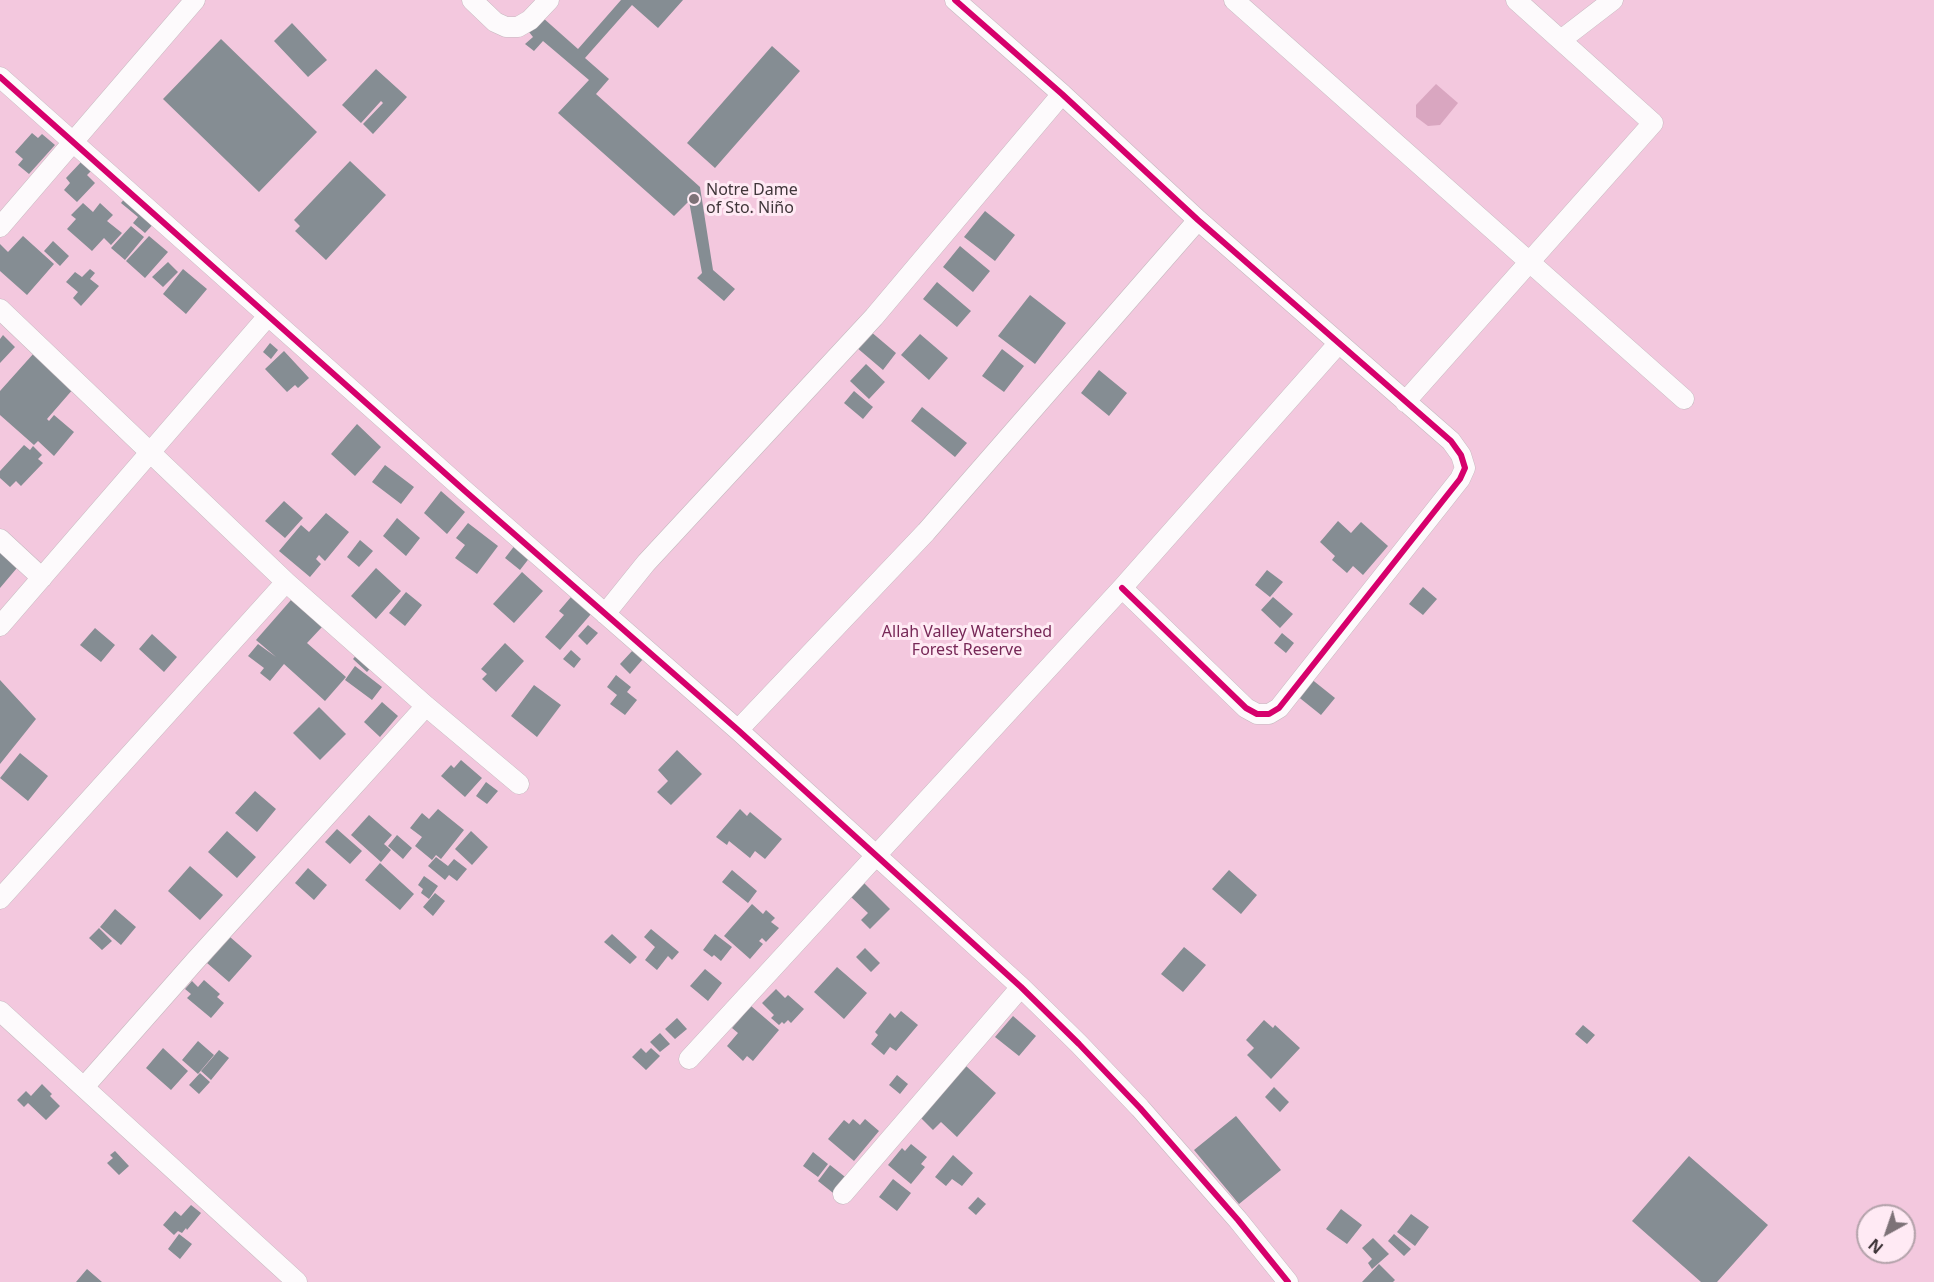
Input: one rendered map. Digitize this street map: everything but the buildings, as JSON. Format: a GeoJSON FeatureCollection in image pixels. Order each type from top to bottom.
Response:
{"type":"FeatureCollection","features":[{"type":"Feature","properties":{"kind":"street"},"geometry":{"type":"LineString","coordinates":[[0,227],[195,0]]}},
{"type":"Feature","properties":{"kind":"street"},"geometry":{"type":"LineString","coordinates":[[472,0],[495,22],[506,27],[518,27],[530,21],[549,0]]}},
{"type":"Feature","properties":{"kind":"street"},"geometry":{"type":"LineString","coordinates":[[955,0],[1062,94],[1197,219],[1451,441],[1465,468],[1460,479],[1279,708],[1269,714],[1257,714],[1246,708],[1122,588]]}},
{"type":"Feature","properties":{"kind":"street"},"geometry":{"type":"LineString","coordinates":[[1234,0],[1684,399]]}},
{"type":"Feature","properties":{"kind":"street"},"geometry":{"type":"LineString","coordinates":[[1405,402],[1653,123],[1516,0]]}},
{"type":"Feature","properties":{"kind":"street"},"geometry":{"type":"LineString","coordinates":[[1561,40],[1613,0]]}},
{"type":"Feature","properties":{"kind":"street"},"geometry":{"type":"LineString","coordinates":[[0,77],[738,730],[1021,987],[1140,1108],[1238,1220],[1288,1282]]}},
{"type":"Feature","properties":{"kind":"street"},"geometry":{"type":"LineString","coordinates":[[605,614],[646,563],[874,317],[1062,94]]}},
{"type":"Feature","properties":{"kind":"street"},"geometry":{"type":"LineString","coordinates":[[738,730],[926,532],[1197,219]]}},
{"type":"Feature","properties":{"kind":"street"},"geometry":{"type":"LineString","coordinates":[[0,309],[286,582],[426,706],[519,784]]}},
{"type":"Feature","properties":{"kind":"street"},"geometry":{"type":"LineString","coordinates":[[0,626],[152,453],[268,316]]}},
{"type":"Feature","properties":{"kind":"street"},"geometry":{"type":"LineString","coordinates":[[689,1059],[1122,588],[1338,344]]}},
{"type":"Feature","properties":{"kind":"street"},"geometry":{"type":"LineString","coordinates":[[0,539],[42,578]]}},
{"type":"Feature","properties":{"kind":"street"},"geometry":{"type":"LineString","coordinates":[[0,899],[286,582]]}},
{"type":"Feature","properties":{"kind":"street"},"geometry":{"type":"LineString","coordinates":[[84,1087],[426,706]]}},
{"type":"Feature","properties":{"kind":"street"},"geometry":{"type":"LineString","coordinates":[[843,1194],[1021,987]]}},
{"type":"Feature","properties":{"kind":"street"},"geometry":{"type":"LineString","coordinates":[[0,1011],[297,1282]]}},
{"type":"Feature","properties":{"kind":"green space","name":"Allah Valley Watershed Forest Reserve"},"geometry":{"type":"Polygon","coordinates":[[[0,0],[1934,0],[1934,1282],[0,1282],[0,0]]]}},
{"type":"Feature","properties":{"kind":"shaded area"},"geometry":{"type":"Polygon","coordinates":[[[1436,84],[1458,103],[1440,125],[1428,126],[1416,117],[1416,105],[1436,84]]]}},
{"type":"Feature","properties":{"kind":"cycle path"},"geometry":{"type":"LineString","coordinates":[[955,0],[1062,94],[1198,220],[1451,441],[1461,455],[1465,468],[1460,479],[1279,708],[1269,714],[1257,714],[1246,708],[1122,588]]}},
{"type":"Feature","properties":{"kind":"cycle path"},"geometry":{"type":"LineString","coordinates":[[0,77],[465,491],[738,730],[1021,987],[1140,1108],[1238,1220],[1288,1282]]}},
{"type":"Feature","properties":{"kind":"place","name":"Notre Dame of Sto. Niño"},"geometry":{"type":"Point","coordinates":[694,199]}}]}
